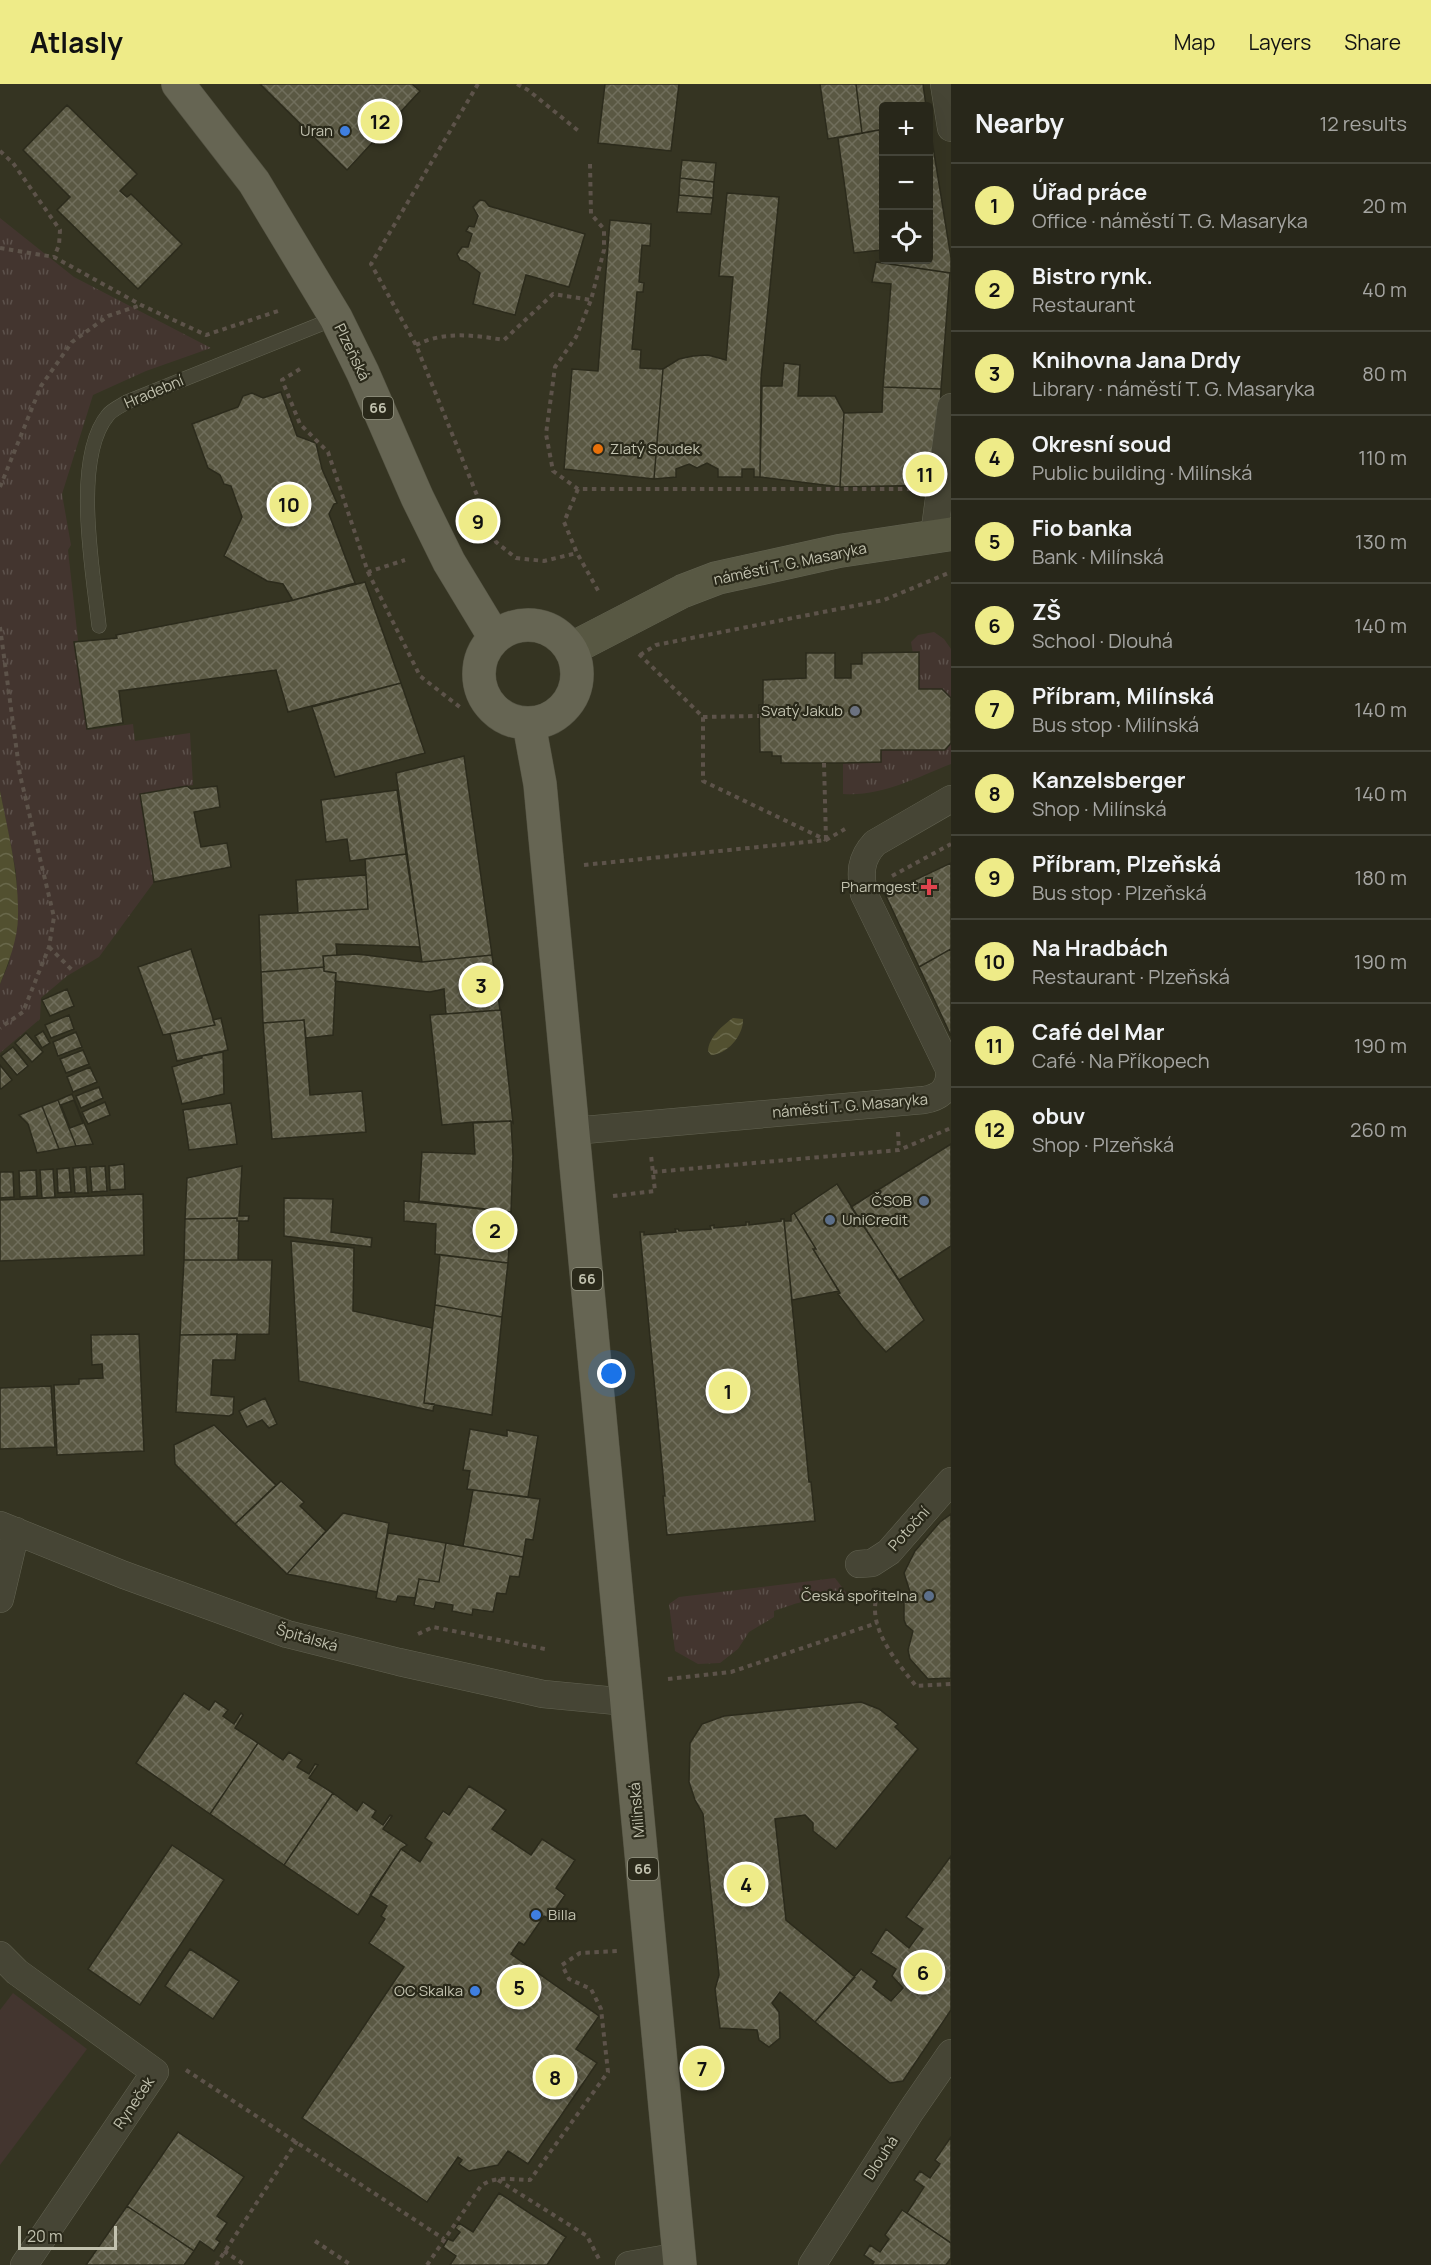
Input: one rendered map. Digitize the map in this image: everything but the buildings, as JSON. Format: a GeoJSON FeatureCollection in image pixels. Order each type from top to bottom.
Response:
{"type":"FeatureCollection","features":[{"type":"Feature","properties":{"kind":"main road","name":"Plzeňská"},"geometry":{"type":"LineString","coordinates":[[178,84],[254,182],[336,318],[449,562],[495,638]]}},
{"type":"Feature","properties":{"kind":"main road","name":"náměstí T. G. Masaryka"},"geometry":{"type":"LineString","coordinates":[[571,650],[683,591],[717,578],[839,551],[943,535]]}},
{"type":"Feature","properties":{"kind":"main road"},"geometry":{"type":"LineString","coordinates":[[521,625],[536,625],[562,638],[571,650],[577,666],[577,683],[572,699],[561,712],[546,721],[529,724],[512,721],[497,713],[486,700],[480,684],[479,668],[485,651],[495,638],[507,630],[521,625]]}},
{"type":"Feature","properties":{"kind":"main road","name":"66"},"geometry":{"type":"LineString","coordinates":[[529,724],[540,784],[573,1131]]}},
{"type":"Feature","properties":{"kind":"main road","name":"Milínská"},"geometry":{"type":"LineString","coordinates":[[573,1131],[680,2260]]}},
{"type":"Feature","properties":{"kind":"street"},"geometry":{"type":"LineString","coordinates":[[944,84],[951,128]]}},
{"type":"Feature","properties":{"kind":"street"},"geometry":{"type":"LineString","coordinates":[[943,535],[951,407]]}},
{"type":"Feature","properties":{"kind":"street","name":"náměstí T. G. Masaryka"},"geometry":{"type":"LineString","coordinates":[[573,1131],[934,1099],[943,1093],[949,1087],[949,1069],[864,894],[861,878],[862,862],[866,852],[875,843],[951,799]]}},
{"type":"Feature","properties":{"kind":"street","name":"Potoční"},"geometry":{"type":"LineString","coordinates":[[859,1564],[872,1563],[889,1552],[951,1481]]}},
{"type":"Feature","properties":{"kind":"street"},"geometry":{"type":"LineString","coordinates":[[0,1599],[8,1528]]}},
{"type":"Feature","properties":{"kind":"street","name":"Špitálská"},"geometry":{"type":"LineString","coordinates":[[8,1528],[124,1575],[287,1634],[543,1694],[627,1702]]}},
{"type":"Feature","properties":{"kind":"street","name":"Ryneček"},"geometry":{"type":"LineString","coordinates":[[0,1954],[16,1972],[167,2069],[24,2265]]}},
{"type":"Feature","properties":{"kind":"street","name":"Dlouhá"},"geometry":{"type":"LineString","coordinates":[[812,2265],[911,2110],[951,2053]]}},
{"type":"Feature","properties":{"kind":"street"},"geometry":{"type":"LineString","coordinates":[[629,2265],[680,2260]]}},
{"type":"Feature","properties":{"kind":"lane","name":"Hradební"},"geometry":{"type":"LineString","coordinates":[[99,626],[87,499],[89,463],[99,430],[109,413],[128,402],[336,318]]}},
{"type":"Feature","properties":{"kind":"path"},"geometry":{"type":"LineString","coordinates":[[478,84],[370,264],[416,345],[496,542],[516,558],[544,561],[577,553]]}},
{"type":"Feature","properties":{"kind":"path"},"geometry":{"type":"LineString","coordinates":[[517,84],[528,90],[581,133]]}},
{"type":"Feature","properties":{"kind":"path"},"geometry":{"type":"LineString","coordinates":[[0,151],[13,163],[60,230],[59,245],[54,257]]}},
{"type":"Feature","properties":{"kind":"path"},"geometry":{"type":"LineString","coordinates":[[590,164],[591,214],[604,229],[604,250],[591,300],[576,337],[555,367],[546,434],[553,471],[578,489],[916,489]]}},
{"type":"Feature","properties":{"kind":"path"},"geometry":{"type":"LineString","coordinates":[[0,248],[54,257],[141,305],[206,335],[278,311]]}},
{"type":"Feature","properties":{"kind":"path"},"geometry":{"type":"LineString","coordinates":[[416,345],[431,338],[474,334],[504,340],[553,294],[591,300]]}},
{"type":"Feature","properties":{"kind":"path"},"geometry":{"type":"LineString","coordinates":[[0,487],[41,386],[72,342],[108,316],[141,305]]}},
{"type":"Feature","properties":{"kind":"path"},"geometry":{"type":"LineString","coordinates":[[300,369],[282,380],[300,424],[328,452],[368,572],[420,676],[461,708]]}},
{"type":"Feature","properties":{"kind":"path"},"geometry":{"type":"LineString","coordinates":[[578,489],[564,522],[577,553],[600,594]]}},
{"type":"Feature","properties":{"kind":"path"},"geometry":{"type":"LineString","coordinates":[[368,572],[405,560]]}},
{"type":"Feature","properties":{"kind":"path"},"geometry":{"type":"LineString","coordinates":[[640,656],[656,645],[884,600],[951,572]]}},
{"type":"Feature","properties":{"kind":"path"},"geometry":{"type":"LineString","coordinates":[[0,627],[20,776],[54,917],[49,947],[23,1012],[0,1028]]}},
{"type":"Feature","properties":{"kind":"path"},"geometry":{"type":"LineString","coordinates":[[634,646],[640,656],[703,717],[759,716]]}},
{"type":"Feature","properties":{"kind":"path"},"geometry":{"type":"LineString","coordinates":[[703,717],[703,781],[826,840]]}},
{"type":"Feature","properties":{"kind":"path"},"geometry":{"type":"LineString","coordinates":[[824,763],[826,840]]}},
{"type":"Feature","properties":{"kind":"path"},"geometry":{"type":"LineString","coordinates":[[584,865],[826,840]]}},
{"type":"Feature","properties":{"kind":"path"},"geometry":{"type":"LineString","coordinates":[[49,947],[75,972]]}},
{"type":"Feature","properties":{"kind":"path"},"geometry":{"type":"LineString","coordinates":[[653,1172],[899,1150],[951,1128]]}},
{"type":"Feature","properties":{"kind":"path"},"geometry":{"type":"LineString","coordinates":[[612,1196],[655,1191],[651,1149]]}},
{"type":"Feature","properties":{"kind":"path"},"geometry":{"type":"LineString","coordinates":[[668,1679],[731,1672],[877,1623],[893,1656],[916,1686],[951,1684]]}},
{"type":"Feature","properties":{"kind":"path"},"geometry":{"type":"LineString","coordinates":[[407,1634],[417,1634],[433,1627],[545,1649]]}},
{"type":"Feature","properties":{"kind":"path"},"geometry":{"type":"LineString","coordinates":[[427,2265],[481,2186],[487,2181],[531,2180],[608,2072],[601,2009],[591,1989],[569,1979],[562,1965],[580,1953]]}},
{"type":"Feature","properties":{"kind":"path"},"geometry":{"type":"LineString","coordinates":[[167,2069],[297,2141],[444,2239]]}},
{"type":"Feature","properties":{"kind":"path"},"geometry":{"type":"LineString","coordinates":[[216,2265],[297,2141]]}},
{"type":"Feature","properties":{"kind":"path"},"geometry":{"type":"LineString","coordinates":[[497,2179],[587,2236],[597,2255]]}},
{"type":"Feature","properties":{"kind":"path"},"geometry":{"type":"LineString","coordinates":[[315,2241],[351,2265]]}},
{"type":"Feature","properties":{"kind":"path"},"geometry":{"type":"LineString","coordinates":[[224,2251],[245,2265]]}},
{"type":"Feature","properties":{"kind":"green space"},"geometry":{"type":"Polygon","coordinates":[[[0,218],[74,277],[211,348],[146,371],[93,395],[62,494],[71,545],[68,550],[88,730],[133,724],[135,741],[190,733],[193,785],[140,794],[154,882],[99,957],[67,976],[41,998],[40,1019],[0,1053],[0,984],[9,963],[18,918],[16,872],[0,791],[0,218]]]}},
{"type":"Feature","properties":{"kind":"green space"},"geometry":{"type":"Polygon","coordinates":[[[934,632],[944,639],[951,649],[951,698],[919,689],[911,642],[918,635],[934,632]]]}},
{"type":"Feature","properties":{"kind":"green space"},"geometry":{"type":"Polygon","coordinates":[[[951,743],[951,764],[885,789],[843,794],[843,763],[880,762],[881,750],[945,750],[951,743]]]}},
{"type":"Feature","properties":{"kind":"green space"},"geometry":{"type":"Polygon","coordinates":[[[835,1578],[848,1595],[843,1599],[832,1603],[802,1602],[774,1611],[774,1617],[749,1632],[738,1649],[720,1663],[698,1664],[675,1651],[669,1604],[679,1597],[835,1578]]]}},
{"type":"Feature","properties":{"kind":"green space"},"geometry":{"type":"Polygon","coordinates":[[[13,1993],[87,2049],[0,2165],[0,2010],[13,1993]]]}},
{"type":"Feature","properties":{"kind":"water"},"geometry":{"type":"Polygon","coordinates":[[[0,791],[15,869],[18,925],[0,984],[0,791]]]}},
{"type":"Feature","properties":{"kind":"water"},"geometry":{"type":"Polygon","coordinates":[[[733,1018],[743,1019],[738,1037],[723,1052],[711,1055],[708,1051],[711,1041],[733,1018]]]}},
{"type":"Feature","properties":{"kind":"place","name":"obuv"},"geometry":{"type":"Point","coordinates":[380,121]}},
{"type":"Feature","properties":{"kind":"place","name":"Uran"},"geometry":{"type":"Point","coordinates":[345,131]}},
{"type":"Feature","properties":{"kind":"place","name":"Zlatý Soudek"},"geometry":{"type":"Point","coordinates":[598,449]}},
{"type":"Feature","properties":{"kind":"place","name":"Café del Mar"},"geometry":{"type":"Point","coordinates":[925,474]}},
{"type":"Feature","properties":{"kind":"place","name":"Na Hradbách"},"geometry":{"type":"Point","coordinates":[289,504]}},
{"type":"Feature","properties":{"kind":"place","name":"Příbram, Plzeňská"},"geometry":{"type":"Point","coordinates":[478,521]}},
{"type":"Feature","properties":{"kind":"place","name":"Svatý Jakub"},"geometry":{"type":"Point","coordinates":[855,711]}},
{"type":"Feature","properties":{"kind":"place","name":"Pharmgest"},"geometry":{"type":"Point","coordinates":[929,887]}},
{"type":"Feature","properties":{"kind":"place","name":"Knihovna Jana Drdy"},"geometry":{"type":"Point","coordinates":[481,985]}},
{"type":"Feature","properties":{"kind":"place","name":"ČSOB"},"geometry":{"type":"Point","coordinates":[924,1201]}},
{"type":"Feature","properties":{"kind":"place","name":"UniCredit"},"geometry":{"type":"Point","coordinates":[830,1220]}},
{"type":"Feature","properties":{"kind":"place","name":"Bistro rynk."},"geometry":{"type":"Point","coordinates":[495,1230]}},
{"type":"Feature","properties":{"kind":"place","name":"Úřad práce"},"geometry":{"type":"Point","coordinates":[728,1391]}},
{"type":"Feature","properties":{"kind":"place","name":"Česká spořitelna"},"geometry":{"type":"Point","coordinates":[929,1596]}},
{"type":"Feature","properties":{"kind":"place","name":"Okresní soud"},"geometry":{"type":"Point","coordinates":[746,1884]}},
{"type":"Feature","properties":{"kind":"place","name":"Billa"},"geometry":{"type":"Point","coordinates":[536,1915]}},
{"type":"Feature","properties":{"kind":"place","name":"ZŠ"},"geometry":{"type":"Point","coordinates":[923,1972]}},
{"type":"Feature","properties":{"kind":"place","name":"Fio banka"},"geometry":{"type":"Point","coordinates":[519,1987]}},
{"type":"Feature","properties":{"kind":"place","name":"OC Skalka"},"geometry":{"type":"Point","coordinates":[475,1991]}},
{"type":"Feature","properties":{"kind":"place","name":"Příbram, Milínská"},"geometry":{"type":"Point","coordinates":[702,2068]}},
{"type":"Feature","properties":{"kind":"place","name":"Kanzelsberger"},"geometry":{"type":"Point","coordinates":[555,2077]}}]}
